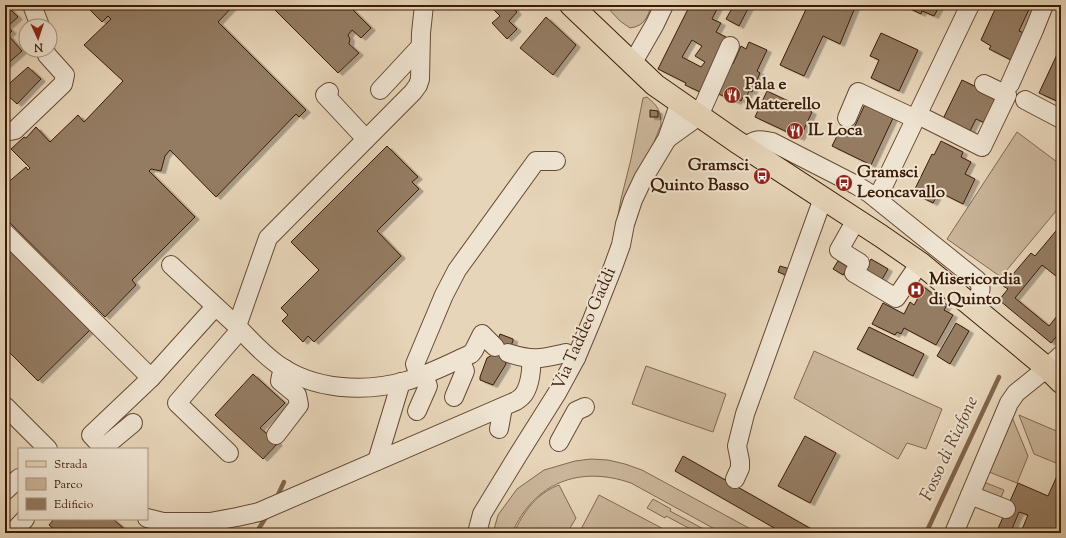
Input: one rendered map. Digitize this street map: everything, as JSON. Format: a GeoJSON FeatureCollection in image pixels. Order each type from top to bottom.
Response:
{"type":"FeatureCollection","features":[{"type":"Feature","properties":{"kind":"main road"},"geometry":{"type":"LineString","coordinates":[[571,5],[655,85],[745,147],[920,263],[971,305],[1056,368]]}},
{"type":"Feature","properties":{"kind":"street"},"geometry":{"type":"LineString","coordinates":[[32,5],[37,18]]}},
{"type":"Feature","properties":{"kind":"street"},"geometry":{"type":"LineString","coordinates":[[229,453],[177,402],[238,328],[268,238],[418,85],[420,79],[420,47],[424,5]]}},
{"type":"Feature","properties":{"kind":"street"},"geometry":{"type":"LineString","coordinates":[[632,64],[664,5]]}},
{"type":"Feature","properties":{"kind":"street"},"geometry":{"type":"LineString","coordinates":[[877,199],[970,5]]}},
{"type":"Feature","properties":{"kind":"street"},"geometry":{"type":"LineString","coordinates":[[1010,84],[1044,5]]}},
{"type":"Feature","properties":{"kind":"street"},"geometry":{"type":"LineString","coordinates":[[699,116],[730,46]]}},
{"type":"Feature","properties":{"kind":"street"},"geometry":{"type":"LineString","coordinates":[[380,90],[420,47]]}},
{"type":"Feature","properties":{"kind":"street"},"geometry":{"type":"LineString","coordinates":[[5,132],[15,130],[63,84],[65,75],[50,58]]}},
{"type":"Feature","properties":{"kind":"street"},"geometry":{"type":"LineString","coordinates":[[915,120],[982,147],[1007,95],[984,84]]}},
{"type":"Feature","properties":{"kind":"street"},"geometry":{"type":"LineString","coordinates":[[329,92],[325,95],[366,139]]}},
{"type":"Feature","properties":{"kind":"street"},"geometry":{"type":"LineString","coordinates":[[847,118],[858,92],[915,120],[974,154],[972,158]]}},
{"type":"Feature","properties":{"kind":"street"},"geometry":{"type":"LineString","coordinates":[[1025,100],[1061,119]]}},
{"type":"Feature","properties":{"kind":"street","name":"Via Taddeo Gaddi"},"geometry":{"type":"LineString","coordinates":[[477,533],[482,514],[554,398],[576,358],[621,245],[625,224],[633,200],[643,179],[667,139],[680,102]]}},
{"type":"Feature","properties":{"kind":"street","name":"Via Taddeo Gaddi"},"geometry":{"type":"LineString","coordinates":[[667,139],[699,116]]}},
{"type":"Feature","properties":{"kind":"street"},"geometry":{"type":"LineString","coordinates":[[745,147],[752,141],[758,140],[772,142],[856,185],[877,199],[977,280],[981,285],[981,291],[971,305]]}},
{"type":"Feature","properties":{"kind":"street"},"geometry":{"type":"LineString","coordinates":[[416,411],[428,386],[415,364],[444,295],[457,270],[536,161],[556,161]]}},
{"type":"Feature","properties":{"kind":"street"},"geometry":{"type":"LineString","coordinates":[[735,480],[740,468],[737,446],[745,414],[823,199]]}},
{"type":"Feature","properties":{"kind":"street"},"geometry":{"type":"LineString","coordinates":[[856,220],[840,250],[860,263],[854,273],[896,298],[920,263]]}},
{"type":"Feature","properties":{"kind":"street"},"geometry":{"type":"LineString","coordinates":[[6,234],[151,378]]}},
{"type":"Feature","properties":{"kind":"street"},"geometry":{"type":"LineString","coordinates":[[171,265],[269,358],[285,369],[322,384],[354,388],[390,385],[401,382],[471,354],[482,334],[501,350],[531,359],[541,359],[566,353],[576,358]]}},
{"type":"Feature","properties":{"kind":"street"},"geometry":{"type":"LineString","coordinates":[[134,423],[104,448],[92,435],[151,378],[215,307]]}},
{"type":"Feature","properties":{"kind":"street"},"geometry":{"type":"LineString","coordinates":[[454,397],[465,371],[460,359]]}},
{"type":"Feature","properties":{"kind":"street"},"geometry":{"type":"LineString","coordinates":[[148,518],[196,528],[210,522],[237,518],[259,512],[516,401],[524,394],[531,376],[531,359]]}},
{"type":"Feature","properties":{"kind":"street"},"geometry":{"type":"LineString","coordinates":[[954,533],[1009,403],[1016,393],[1056,368]]}},
{"type":"Feature","properties":{"kind":"street"},"geometry":{"type":"LineString","coordinates":[[276,435],[299,405],[297,395],[280,381],[285,369]]}},
{"type":"Feature","properties":{"kind":"street"},"geometry":{"type":"LineString","coordinates":[[377,461],[401,382]]}},
{"type":"Feature","properties":{"kind":"street"},"geometry":{"type":"LineString","coordinates":[[5,406],[47,448]]}},
{"type":"Feature","properties":{"kind":"street"},"geometry":{"type":"LineString","coordinates":[[499,429],[503,407]]}},
{"type":"Feature","properties":{"kind":"street"},"geometry":{"type":"LineString","coordinates":[[558,442],[576,411],[585,407]]}},
{"type":"Feature","properties":{"kind":"street"},"geometry":{"type":"LineString","coordinates":[[5,491],[18,479]]}},
{"type":"Feature","properties":{"kind":"street"},"geometry":{"type":"LineString","coordinates":[[970,495],[1006,509]]}},
{"type":"Feature","properties":{"kind":"street"},"geometry":{"type":"LineString","coordinates":[[12,533],[24,520]]}},
{"type":"Feature","properties":{"kind":"green space"},"geometry":{"type":"Polygon","coordinates":[[[605,5],[652,5],[645,20],[639,25],[630,28],[620,21],[605,5]]]}},
{"type":"Feature","properties":{"kind":"green space"},"geometry":{"type":"Polygon","coordinates":[[[647,97],[658,109],[661,125],[613,243],[643,98],[647,97]]]}},
{"type":"Feature","properties":{"kind":"green space"},"geometry":{"type":"Polygon","coordinates":[[[1017,132],[1061,165],[1061,205],[1001,277],[947,239],[1017,132]]]}},
{"type":"Feature","properties":{"kind":"green space"},"geometry":{"type":"Polygon","coordinates":[[[814,351],[942,409],[926,449],[907,443],[898,459],[794,398],[814,351]]]}},
{"type":"Feature","properties":{"kind":"green space"},"geometry":{"type":"Polygon","coordinates":[[[646,366],[726,394],[713,432],[632,404],[646,366]]]}},
{"type":"Feature","properties":{"kind":"green space"},"geometry":{"type":"Polygon","coordinates":[[[1019,415],[1061,433],[1061,465],[1034,454],[1019,415]]]}},
{"type":"Feature","properties":{"kind":"green space"},"geometry":{"type":"Polygon","coordinates":[[[1012,417],[1028,456],[1017,483],[989,472],[1012,417]]]}},
{"type":"Feature","properties":{"kind":"green space"},"geometry":{"type":"Polygon","coordinates":[[[591,459],[608,460],[642,470],[758,533],[722,533],[631,483],[612,478],[594,476],[560,482],[546,490],[533,502],[521,516],[512,533],[493,533],[498,515],[517,489],[544,470],[575,461],[591,459]]]}},
{"type":"Feature","properties":{"kind":"green space"},"geometry":{"type":"Polygon","coordinates":[[[984,482],[1004,490],[999,502],[980,494],[984,482]]]}},
{"type":"Feature","properties":{"kind":"green space"},"geometry":{"type":"Polygon","coordinates":[[[559,485],[576,518],[567,533],[514,533],[526,511],[537,498],[551,488],[559,485]]]}},
{"type":"Feature","properties":{"kind":"green space"},"geometry":{"type":"Polygon","coordinates":[[[599,495],[671,533],[579,533],[599,495]]]}},
{"type":"Feature","properties":{"kind":"green space"},"geometry":{"type":"Polygon","coordinates":[[[653,499],[671,509],[670,511],[711,533],[698,533],[647,508],[653,499]]]}},
{"type":"Feature","properties":{"kind":"building"},"geometry":{"type":"Polygon","coordinates":[[[6,5],[18,17],[7,27],[12,31],[8,35],[18,46],[18,55],[5,66],[6,5]]]}},
{"type":"Feature","properties":{"kind":"building"},"geometry":{"type":"Polygon","coordinates":[[[85,5],[234,5],[218,22],[306,110],[299,117],[296,114],[216,197],[170,150],[165,156],[161,171],[151,169],[149,171],[195,217],[132,280],[136,285],[105,317],[5,218],[5,185],[26,167],[28,170],[30,168],[11,149],[24,137],[26,138],[36,127],[50,142],[78,115],[84,122],[123,81],[84,45],[111,19],[108,16],[102,22],[85,5]]]}},
{"type":"Feature","properties":{"kind":"building"},"geometry":{"type":"Polygon","coordinates":[[[270,5],[348,5],[371,28],[361,38],[352,30],[348,35],[350,39],[349,44],[359,53],[338,73],[270,5]]]}},
{"type":"Feature","properties":{"kind":"building"},"geometry":{"type":"Polygon","coordinates":[[[489,5],[518,5],[514,9],[517,12],[509,21],[517,29],[507,39],[492,23],[500,16],[489,5]]]}},
{"type":"Feature","properties":{"kind":"building"},"geometry":{"type":"Polygon","coordinates":[[[690,5],[719,5],[712,19],[721,23],[716,32],[726,37],[700,92],[658,69],[690,5]],[[692,40],[682,57],[701,67],[705,62],[695,56],[702,46],[692,40]]]}},
{"type":"Feature","properties":{"kind":"building"},"geometry":{"type":"Polygon","coordinates":[[[734,5],[750,5],[739,26],[726,19],[734,5]]]}},
{"type":"Feature","properties":{"kind":"building"},"geometry":{"type":"Polygon","coordinates":[[[808,5],[816,5],[826,9],[827,5],[856,5],[840,44],[823,36],[804,76],[780,65],[808,5]]]}},
{"type":"Feature","properties":{"kind":"building"},"geometry":{"type":"Polygon","coordinates":[[[902,5],[940,5],[934,16],[922,11],[921,14],[902,5]]]}},
{"type":"Feature","properties":{"kind":"building"},"geometry":{"type":"Polygon","coordinates":[[[997,5],[1031,5],[1019,31],[1029,35],[1015,62],[989,49],[991,46],[981,40],[997,5]]]}},
{"type":"Feature","properties":{"kind":"building"},"geometry":{"type":"Polygon","coordinates":[[[546,17],[576,45],[553,75],[520,48],[546,17]]]}},
{"type":"Feature","properties":{"kind":"building"},"geometry":{"type":"Polygon","coordinates":[[[881,33],[918,50],[899,91],[871,78],[879,60],[870,56],[881,33]]]}},
{"type":"Feature","properties":{"kind":"building"},"geometry":{"type":"Polygon","coordinates":[[[749,42],[767,50],[757,71],[760,73],[752,92],[749,91],[746,98],[743,97],[741,101],[738,99],[737,102],[714,92],[728,62],[733,64],[741,46],[746,49],[749,42]]]}},
{"type":"Feature","properties":{"kind":"building"},"geometry":{"type":"Polygon","coordinates":[[[1061,46],[1061,103],[1039,93],[1061,46]]]}},
{"type":"Feature","properties":{"kind":"building"},"geometry":{"type":"Polygon","coordinates":[[[28,67],[41,79],[17,104],[5,93],[5,90],[11,82],[28,67]]]}},
{"type":"Feature","properties":{"kind":"building"},"geometry":{"type":"Polygon","coordinates":[[[962,80],[999,98],[987,124],[976,119],[968,135],[941,123],[962,80]]]}},
{"type":"Feature","properties":{"kind":"building"},"geometry":{"type":"Polygon","coordinates":[[[767,91],[812,112],[800,138],[755,117],[767,91]]]}},
{"type":"Feature","properties":{"kind":"building"},"geometry":{"type":"Polygon","coordinates":[[[866,102],[894,116],[871,165],[832,146],[844,122],[854,128],[866,102]]]}},
{"type":"Feature","properties":{"kind":"building"},"geometry":{"type":"Polygon","coordinates":[[[650,110],[658,111],[658,117],[650,117],[650,110]]]}},
{"type":"Feature","properties":{"kind":"building"},"geometry":{"type":"Polygon","coordinates":[[[941,141],[963,152],[961,157],[971,162],[965,174],[975,179],[963,204],[939,192],[933,203],[913,193],[932,154],[934,155],[941,141]]]}},
{"type":"Feature","properties":{"kind":"building"},"geometry":{"type":"Polygon","coordinates":[[[387,146],[418,177],[412,182],[419,189],[377,231],[401,256],[314,342],[308,336],[303,342],[282,321],[288,315],[281,308],[319,270],[291,242],[387,146]]]}},
{"type":"Feature","properties":{"kind":"building"},"geometry":{"type":"Polygon","coordinates":[[[1061,225],[1061,256],[1058,260],[1061,263],[1061,280],[1042,265],[1015,298],[1049,326],[1061,311],[1061,334],[1060,332],[1051,343],[999,300],[1008,289],[1003,286],[1031,253],[1035,256],[1061,225]]]}},
{"type":"Feature","properties":{"kind":"building"},"geometry":{"type":"Polygon","coordinates":[[[13,247],[93,327],[38,381],[5,348],[5,255],[13,247]]]}},
{"type":"Feature","properties":{"kind":"building"},"geometry":{"type":"Polygon","coordinates":[[[871,259],[888,269],[880,283],[863,273],[871,259]]]}},
{"type":"Feature","properties":{"kind":"building"},"geometry":{"type":"Polygon","coordinates":[[[838,261],[848,267],[843,275],[833,269],[838,261]]]}},
{"type":"Feature","properties":{"kind":"building"},"geometry":{"type":"Polygon","coordinates":[[[780,266],[790,269],[788,276],[778,272],[780,266]]]}},
{"type":"Feature","properties":{"kind":"building"},"geometry":{"type":"Polygon","coordinates":[[[915,280],[947,305],[944,310],[953,315],[936,345],[904,328],[901,334],[897,332],[895,335],[872,324],[883,303],[904,314],[910,302],[914,305],[918,298],[908,292],[915,280]]]}},
{"type":"Feature","properties":{"kind":"building"},"geometry":{"type":"Polygon","coordinates":[[[956,323],[969,331],[950,364],[937,356],[956,323]]]}},
{"type":"Feature","properties":{"kind":"building"},"geometry":{"type":"Polygon","coordinates":[[[869,327],[924,354],[913,376],[857,349],[869,327]]]}},
{"type":"Feature","properties":{"kind":"building"},"geometry":{"type":"Polygon","coordinates":[[[500,334],[513,339],[513,341],[505,359],[506,364],[493,385],[480,380],[480,377],[487,358],[492,355],[500,334]]]}},
{"type":"Feature","properties":{"kind":"building"},"geometry":{"type":"Polygon","coordinates":[[[253,374],[285,403],[260,428],[278,443],[263,459],[215,415],[253,374]]]}},
{"type":"Feature","properties":{"kind":"building"},"geometry":{"type":"Polygon","coordinates":[[[805,436],[836,453],[810,503],[778,486],[805,436]]]}},
{"type":"Feature","properties":{"kind":"building"},"geometry":{"type":"Polygon","coordinates":[[[683,456],[815,531],[814,533],[783,533],[675,471],[683,456]]]}},
{"type":"Feature","properties":{"kind":"building"},"geometry":{"type":"Polygon","coordinates":[[[1061,467],[1061,533],[996,533],[1018,483],[1048,496],[1061,467]],[[1019,512],[1012,529],[1021,532],[1028,515],[1019,512]]]}},
{"type":"Feature","properties":{"kind":"building"},"geometry":{"type":"Polygon","coordinates":[[[53,520],[114,520],[129,533],[58,533],[49,525],[53,520]]]}},
{"type":"Feature","properties":{"kind":"waterway","name":"Fosso di Riafone"},"geometry":{"type":"LineString","coordinates":[[926,533],[999,377]]}},
{"type":"Feature","properties":{"kind":"waterway"},"geometry":{"type":"LineString","coordinates":[[276,499],[284,482]]}},
{"type":"Feature","properties":{"kind":"waterway"},"geometry":{"type":"LineString","coordinates":[[256,533],[268,514]]}},
{"type":"Feature","properties":{"kind":"place","name":"Pala e Matterello"},"geometry":{"type":"Point","coordinates":[732,95]}},
{"type":"Feature","properties":{"kind":"place","name":"IL Loca"},"geometry":{"type":"Point","coordinates":[795,131]}},
{"type":"Feature","properties":{"kind":"place","name":"Gramsci Quinto Basso"},"geometry":{"type":"Point","coordinates":[762,176]}},
{"type":"Feature","properties":{"kind":"place","name":"Gramsci Leoncavallo"},"geometry":{"type":"Point","coordinates":[844,183]}},
{"type":"Feature","properties":{"kind":"place","name":"Misericordia di Quinto"},"geometry":{"type":"Point","coordinates":[916,290]}}]}
